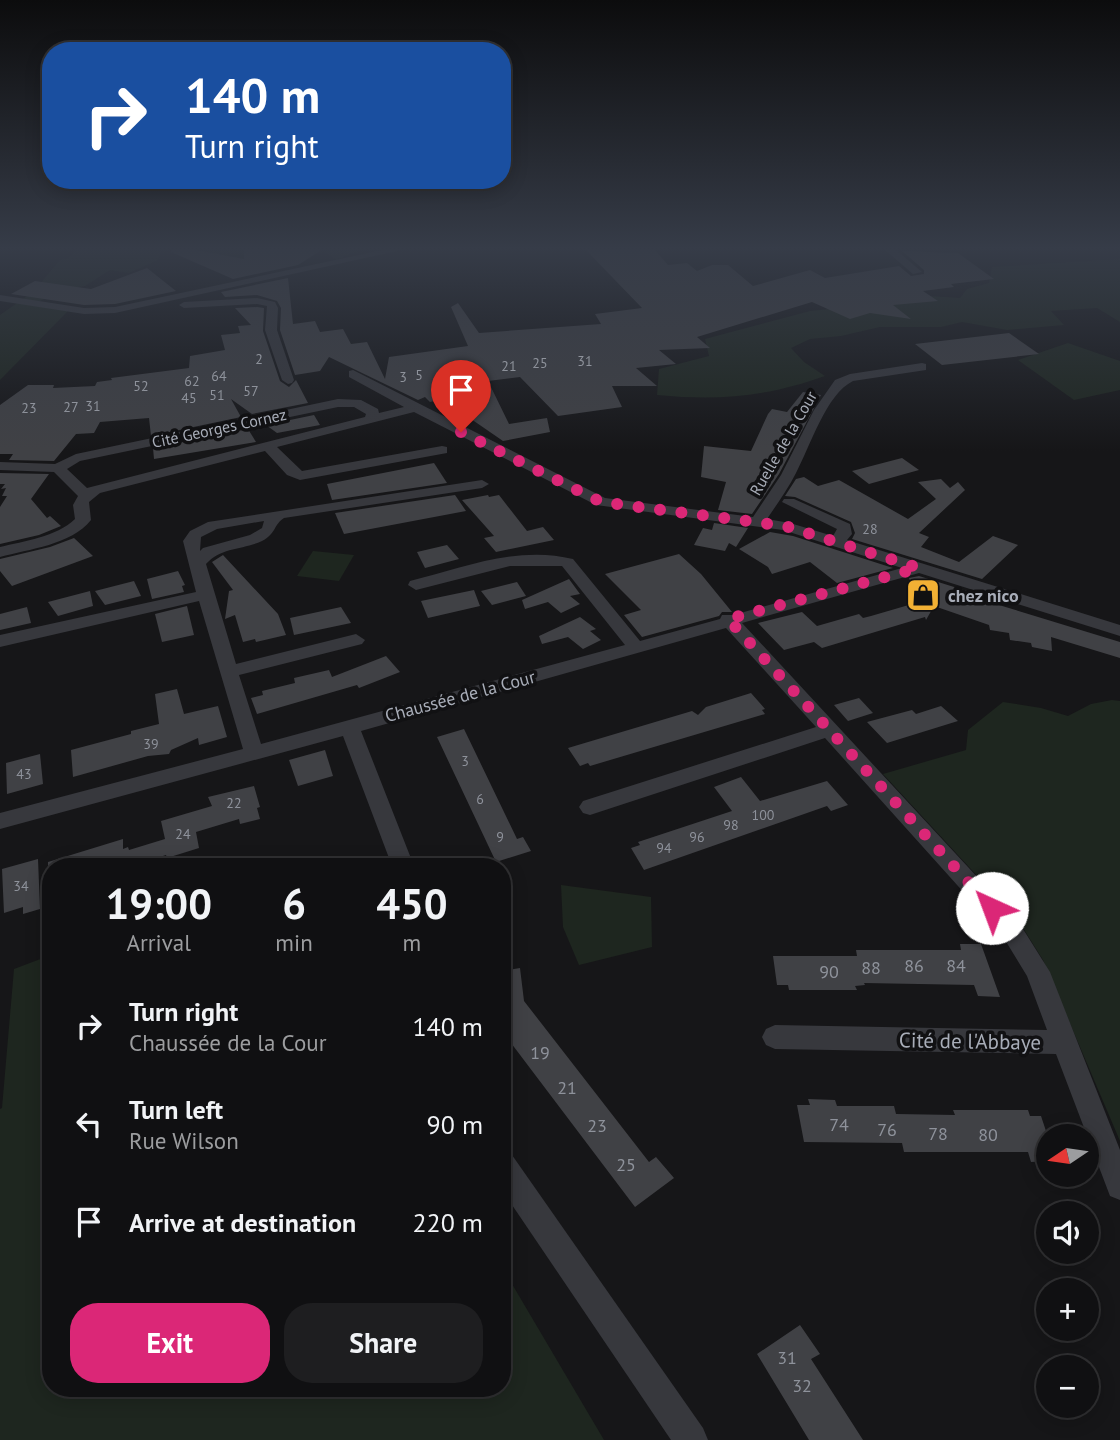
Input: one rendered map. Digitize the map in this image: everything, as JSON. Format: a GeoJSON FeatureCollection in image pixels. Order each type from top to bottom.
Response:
{"type":"FeatureCollection","features":[{"type":"Feature","properties":{"kind":"street"},"geometry":{"type":"LineString","coordinates":[[272,316],[271,330],[288,380]]}},
{"type":"Feature","properties":{"kind":"street","name":"Ruelle de la Cour"},"geometry":{"type":"LineString","coordinates":[[758,521],[788,475],[820,410],[839,383],[850,378],[922,367]]}},
{"type":"Feature","properties":{"kind":"street"},"geometry":{"type":"LineString","coordinates":[[353,374],[601,502],[785,526],[1120,631]]}},
{"type":"Feature","properties":{"kind":"street","name":"Cité Georges Cornez"},"geometry":{"type":"LineString","coordinates":[[0,466],[58,468],[76,458],[338,403],[363,406],[373,412],[371,419]]}},
{"type":"Feature","properties":{"kind":"street","name":"Cité Georges Cornez"},"geometry":{"type":"LineString","coordinates":[[86,495],[415,408]]}},
{"type":"Feature","properties":{"kind":"street","name":"Cité Georges Cornez"},"geometry":{"type":"LineString","coordinates":[[269,447],[292,472],[300,476],[442,450]]}},
{"type":"Feature","properties":{"kind":"street"},"geometry":{"type":"LineString","coordinates":[[0,552],[59,535],[80,525],[83,520],[79,503],[86,495],[58,468]]}},
{"type":"Feature","properties":{"kind":"street"},"geometry":{"type":"LineString","coordinates":[[254,753],[191,541],[203,529],[280,514],[482,484]]}},
{"type":"Feature","properties":{"kind":"street"},"geometry":{"type":"LineString","coordinates":[[789,502],[845,527],[844,534],[836,542]]}},
{"type":"Feature","properties":{"kind":"street"},"geometry":{"type":"LineString","coordinates":[[198,563],[209,551],[263,534],[269,530],[272,519],[280,514]]}},
{"type":"Feature","properties":{"kind":"street"},"geometry":{"type":"LineString","coordinates":[[416,585],[512,560],[545,559],[567,562],[636,647]]}},
{"type":"Feature","properties":{"kind":"street","name":"Chaussée de la Cour"},"geometry":{"type":"LineString","coordinates":[[0,821],[919,568]]}},
{"type":"Feature","properties":{"kind":"street"},"geometry":{"type":"LineString","coordinates":[[0,641],[205,594]]}},
{"type":"Feature","properties":{"kind":"street","name":"Cité de l'Abbaye"},"geometry":{"type":"LineString","coordinates":[[728,619],[1010,928],[1038,972],[1063,1042],[775,1037]]}},
{"type":"Feature","properties":{"kind":"street"},"geometry":{"type":"LineString","coordinates":[[229,672],[356,640]]}},
{"type":"Feature","properties":{"kind":"street"},"geometry":{"type":"LineString","coordinates":[[349,726],[400,858]]}},
{"type":"Feature","properties":{"kind":"street"},"geometry":{"type":"LineString","coordinates":[[590,807],[829,730]]}},
{"type":"Feature","properties":{"kind":"street"},"geometry":{"type":"LineString","coordinates":[[1063,1042],[1120,1186]]}},
{"type":"Feature","properties":{"kind":"street"},"geometry":{"type":"LineString","coordinates":[[511,1178],[691,1440]]}},
{"type":"Feature","properties":{"kind":"shaded area"},"geometry":{"type":"Polygon","coordinates":[[[0,316],[63,316],[0,380],[0,316]]]}},
{"type":"Feature","properties":{"kind":"shaded area"},"geometry":{"type":"Polygon","coordinates":[[[790,316],[1056,316],[1064,325],[1007,330],[962,322],[941,327],[880,327],[841,336],[810,339],[791,348],[804,362],[825,376],[783,389],[742,396],[701,398],[657,395],[659,369],[709,356],[705,339],[790,316]]]}},
{"type":"Feature","properties":{"kind":"shaded area"},"geometry":{"type":"Polygon","coordinates":[[[1068,343],[1120,361],[1120,390],[1074,400],[1018,360],[1068,343]]]}},
{"type":"Feature","properties":{"kind":"shaded area"},"geometry":{"type":"Polygon","coordinates":[[[313,551],[354,555],[339,581],[297,576],[313,551]]]}},
{"type":"Feature","properties":{"kind":"shaded area"},"geometry":{"type":"Polygon","coordinates":[[[1120,701],[1120,1141],[1043,960],[1018,920],[883,774],[966,750],[968,730],[1003,702],[1041,708],[1068,716],[1091,704],[1120,701]]]}},
{"type":"Feature","properties":{"kind":"shaded area"},"geometry":{"type":"Polygon","coordinates":[[[561,885],[651,897],[652,947],[579,965],[563,927],[561,885]]]}},
{"type":"Feature","properties":{"kind":"shaded area"},"geometry":{"type":"Polygon","coordinates":[[[42,958],[42,1397],[511,1397],[511,1282],[604,1440],[0,1440],[0,1109],[14,969],[42,958]]]}},
{"type":"Feature","properties":{"kind":"building"},"geometry":{"type":"Polygon","coordinates":[[[243,316],[264,316],[263,331],[280,381],[289,387],[296,380],[308,403],[252,414],[231,399],[241,417],[151,436],[149,418],[100,422],[94,433],[76,434],[54,461],[9,460],[13,454],[0,454],[0,405],[28,385],[54,385],[53,388],[95,386],[97,382],[112,380],[111,378],[189,368],[190,356],[225,350],[221,335],[240,333],[238,326],[251,325],[243,316]]]}},
{"type":"Feature","properties":{"kind":"building"},"geometry":{"type":"Polygon","coordinates":[[[281,316],[292,316],[293,324],[315,321],[320,332],[343,329],[351,344],[367,342],[385,379],[389,357],[468,346],[455,316],[467,316],[479,333],[601,324],[596,316],[765,316],[697,337],[710,348],[659,350],[676,364],[636,368],[657,386],[612,386],[622,407],[558,416],[520,377],[488,381],[509,424],[547,418],[550,432],[503,441],[442,399],[430,402],[425,397],[418,400],[329,357],[320,371],[295,375],[280,330],[281,316]]]}},
{"type":"Feature","properties":{"kind":"building"},"geometry":{"type":"Polygon","coordinates":[[[1009,333],[1039,354],[942,365],[915,344],[1009,333]]]}},
{"type":"Feature","properties":{"kind":"building"},"geometry":{"type":"Polygon","coordinates":[[[803,392],[821,395],[779,474],[752,514],[718,510],[726,482],[701,477],[704,446],[751,451],[772,409],[787,412],[803,392]]]}},
{"type":"Feature","properties":{"kind":"building"},"geometry":{"type":"Polygon","coordinates":[[[314,415],[320,425],[277,433],[266,425],[314,415]]]}},
{"type":"Feature","properties":{"kind":"building"},"geometry":{"type":"Polygon","coordinates":[[[248,429],[256,442],[154,459],[153,448],[248,429]]]}},
{"type":"Feature","properties":{"kind":"building"},"geometry":{"type":"Polygon","coordinates":[[[902,458],[919,470],[869,484],[852,471],[902,458]]]}},
{"type":"Feature","properties":{"kind":"building"},"geometry":{"type":"Polygon","coordinates":[[[434,463],[447,483],[332,500],[327,484],[434,463]]]}},
{"type":"Feature","properties":{"kind":"building"},"geometry":{"type":"Polygon","coordinates":[[[0,473],[49,474],[31,499],[47,518],[50,516],[61,526],[39,535],[0,544],[0,507],[7,496],[2,496],[6,488],[1,489],[5,484],[0,484],[0,473]]]}},
{"type":"Feature","properties":{"kind":"building"},"geometry":{"type":"Polygon","coordinates":[[[804,477],[818,486],[839,480],[908,519],[936,499],[918,482],[941,479],[950,488],[958,482],[965,490],[919,533],[929,537],[921,547],[959,562],[993,536],[1018,545],[982,579],[852,539],[855,533],[851,522],[795,497],[785,496],[796,479],[804,477]]]}},
{"type":"Feature","properties":{"kind":"building"},"geometry":{"type":"Polygon","coordinates":[[[455,495],[466,511],[344,534],[335,513],[455,495]]]}},
{"type":"Feature","properties":{"kind":"building"},"geometry":{"type":"Polygon","coordinates":[[[499,495],[527,531],[543,527],[554,540],[496,552],[484,538],[494,536],[462,500],[499,495]]]}},
{"type":"Feature","properties":{"kind":"building"},"geometry":{"type":"Polygon","coordinates":[[[714,523],[748,528],[736,547],[729,543],[725,551],[694,545],[703,528],[712,530],[714,523]]]}},
{"type":"Feature","properties":{"kind":"building"},"geometry":{"type":"Polygon","coordinates":[[[770,532],[793,536],[893,568],[837,583],[810,562],[772,574],[768,567],[739,549],[770,532]]]}},
{"type":"Feature","properties":{"kind":"building"},"geometry":{"type":"Polygon","coordinates":[[[74,538],[93,556],[12,586],[0,571],[0,559],[50,547],[74,538]]]}},
{"type":"Feature","properties":{"kind":"building"},"geometry":{"type":"Polygon","coordinates":[[[447,545],[459,559],[425,568],[417,552],[447,545]]]}},
{"type":"Feature","properties":{"kind":"building"},"geometry":{"type":"Polygon","coordinates":[[[679,554],[701,574],[732,612],[722,612],[719,616],[642,637],[624,615],[641,610],[605,574],[679,554]]]}},
{"type":"Feature","properties":{"kind":"building"},"geometry":{"type":"Polygon","coordinates":[[[223,555],[278,614],[286,635],[243,642],[235,615],[225,619],[229,591],[233,590],[212,562],[223,555]]]}},
{"type":"Feature","properties":{"kind":"building"},"geometry":{"type":"Polygon","coordinates":[[[178,571],[185,585],[182,586],[184,592],[152,599],[147,579],[178,571]]]}},
{"type":"Feature","properties":{"kind":"building"},"geometry":{"type":"Polygon","coordinates":[[[919,576],[970,592],[966,595],[1120,642],[1120,658],[1051,637],[1052,651],[1032,647],[1031,643],[1010,640],[1009,633],[990,630],[989,625],[934,606],[926,620],[925,617],[822,648],[814,642],[784,650],[758,623],[802,612],[817,626],[859,614],[863,618],[919,602],[909,578],[919,576]]]}},
{"type":"Feature","properties":{"kind":"building"},"geometry":{"type":"Polygon","coordinates":[[[569,579],[580,594],[570,596],[580,604],[561,613],[548,602],[525,609],[522,600],[569,579]]]}},
{"type":"Feature","properties":{"kind":"building"},"geometry":{"type":"Polygon","coordinates":[[[134,581],[141,596],[105,605],[95,591],[134,581]]]}},
{"type":"Feature","properties":{"kind":"building"},"geometry":{"type":"Polygon","coordinates":[[[517,582],[526,596],[492,605],[481,591],[517,582]]]}},
{"type":"Feature","properties":{"kind":"building"},"geometry":{"type":"Polygon","coordinates":[[[474,590],[480,606],[428,618],[421,601],[474,590]]]}},
{"type":"Feature","properties":{"kind":"building"},"geometry":{"type":"Polygon","coordinates":[[[90,591],[93,606],[58,616],[48,602],[90,591]]]}},
{"type":"Feature","properties":{"kind":"building"},"geometry":{"type":"Polygon","coordinates":[[[187,606],[194,635],[162,642],[155,614],[187,606]]]}},
{"type":"Feature","properties":{"kind":"building"},"geometry":{"type":"Polygon","coordinates":[[[27,607],[31,623],[0,630],[0,614],[27,607]]]}},
{"type":"Feature","properties":{"kind":"building"},"geometry":{"type":"Polygon","coordinates":[[[341,607],[351,623],[294,635],[290,618],[341,607]]]}},
{"type":"Feature","properties":{"kind":"building"},"geometry":{"type":"Polygon","coordinates":[[[580,617],[596,629],[590,631],[601,640],[583,649],[568,637],[542,644],[539,636],[580,617]]]}},
{"type":"Feature","properties":{"kind":"building"},"geometry":{"type":"Polygon","coordinates":[[[386,656],[400,672],[359,688],[357,685],[257,714],[251,698],[263,695],[262,691],[295,683],[294,678],[329,670],[332,677],[386,656]]]}},
{"type":"Feature","properties":{"kind":"building"},"geometry":{"type":"Polygon","coordinates":[[[177,689],[184,714],[218,706],[227,737],[199,745],[198,738],[171,750],[169,754],[148,756],[73,777],[71,750],[159,724],[155,694],[177,689]]]}},
{"type":"Feature","properties":{"kind":"building"},"geometry":{"type":"Polygon","coordinates":[[[751,693],[765,709],[762,710],[765,714],[590,766],[588,763],[580,766],[568,748],[692,711],[698,715],[706,707],[751,693]]]}},
{"type":"Feature","properties":{"kind":"building"},"geometry":{"type":"Polygon","coordinates":[[[859,698],[873,713],[848,721],[834,705],[859,698]]]}},
{"type":"Feature","properties":{"kind":"building"},"geometry":{"type":"Polygon","coordinates":[[[941,706],[958,721],[887,743],[867,722],[912,710],[916,714],[941,706]]]}},
{"type":"Feature","properties":{"kind":"building"},"geometry":{"type":"Polygon","coordinates":[[[464,729],[517,839],[523,837],[531,851],[509,858],[494,858],[437,737],[464,729]]]}},
{"type":"Feature","properties":{"kind":"building"},"geometry":{"type":"Polygon","coordinates":[[[325,750],[333,776],[298,786],[289,760],[325,750]]]}},
{"type":"Feature","properties":{"kind":"building"},"geometry":{"type":"Polygon","coordinates":[[[40,754],[43,784],[7,794],[6,763],[40,754]]]}},
{"type":"Feature","properties":{"kind":"building"},"geometry":{"type":"Polygon","coordinates":[[[741,777],[760,801],[827,781],[848,805],[831,811],[827,806],[644,870],[631,848],[640,845],[638,842],[732,811],[714,787],[741,777]]]}},
{"type":"Feature","properties":{"kind":"building"},"geometry":{"type":"Polygon","coordinates":[[[254,786],[260,807],[257,808],[260,819],[240,824],[239,819],[196,832],[199,848],[167,858],[166,855],[157,858],[61,858],[123,839],[123,849],[128,847],[129,850],[165,839],[161,821],[212,806],[208,797],[254,786]]]}},
{"type":"Feature","properties":{"kind":"building"},"geometry":{"type":"Polygon","coordinates":[[[38,859],[40,909],[23,914],[23,907],[4,913],[2,869],[38,859]]]}},
{"type":"Feature","properties":{"kind":"building"},"geometry":{"type":"Polygon","coordinates":[[[960,944],[981,944],[1000,997],[978,996],[974,985],[864,983],[865,985],[855,986],[857,990],[789,990],[788,985],[777,985],[773,956],[857,956],[856,950],[961,950],[960,944]]]}},
{"type":"Feature","properties":{"kind":"building"},"geometry":{"type":"Polygon","coordinates":[[[520,968],[524,1001],[649,1162],[656,1157],[674,1178],[635,1207],[511,1043],[511,970],[520,968]]]}},
{"type":"Feature","properties":{"kind":"building"},"geometry":{"type":"Polygon","coordinates":[[[808,1099],[835,1100],[837,1106],[894,1106],[896,1114],[955,1115],[953,1110],[1028,1110],[1030,1116],[1041,1116],[1044,1124],[1036,1124],[1036,1162],[1031,1162],[1028,1152],[904,1152],[902,1143],[804,1142],[797,1105],[810,1105],[808,1099]]]}},
{"type":"Feature","properties":{"kind":"building"},"geometry":{"type":"Polygon","coordinates":[[[800,1325],[820,1354],[811,1359],[863,1440],[809,1440],[757,1354],[800,1325]]]}},
{"type":"Feature","properties":{"kind":"place","name":"chez nico"},"geometry":{"type":"Point","coordinates":[923,595]}},
{"type":"Feature","properties":{"kind":"route"},"geometry":{"type":"LineString","coordinates":[[461,432],[601,502],[785,526],[919,568],[728,619],[992,908]]}}]}
